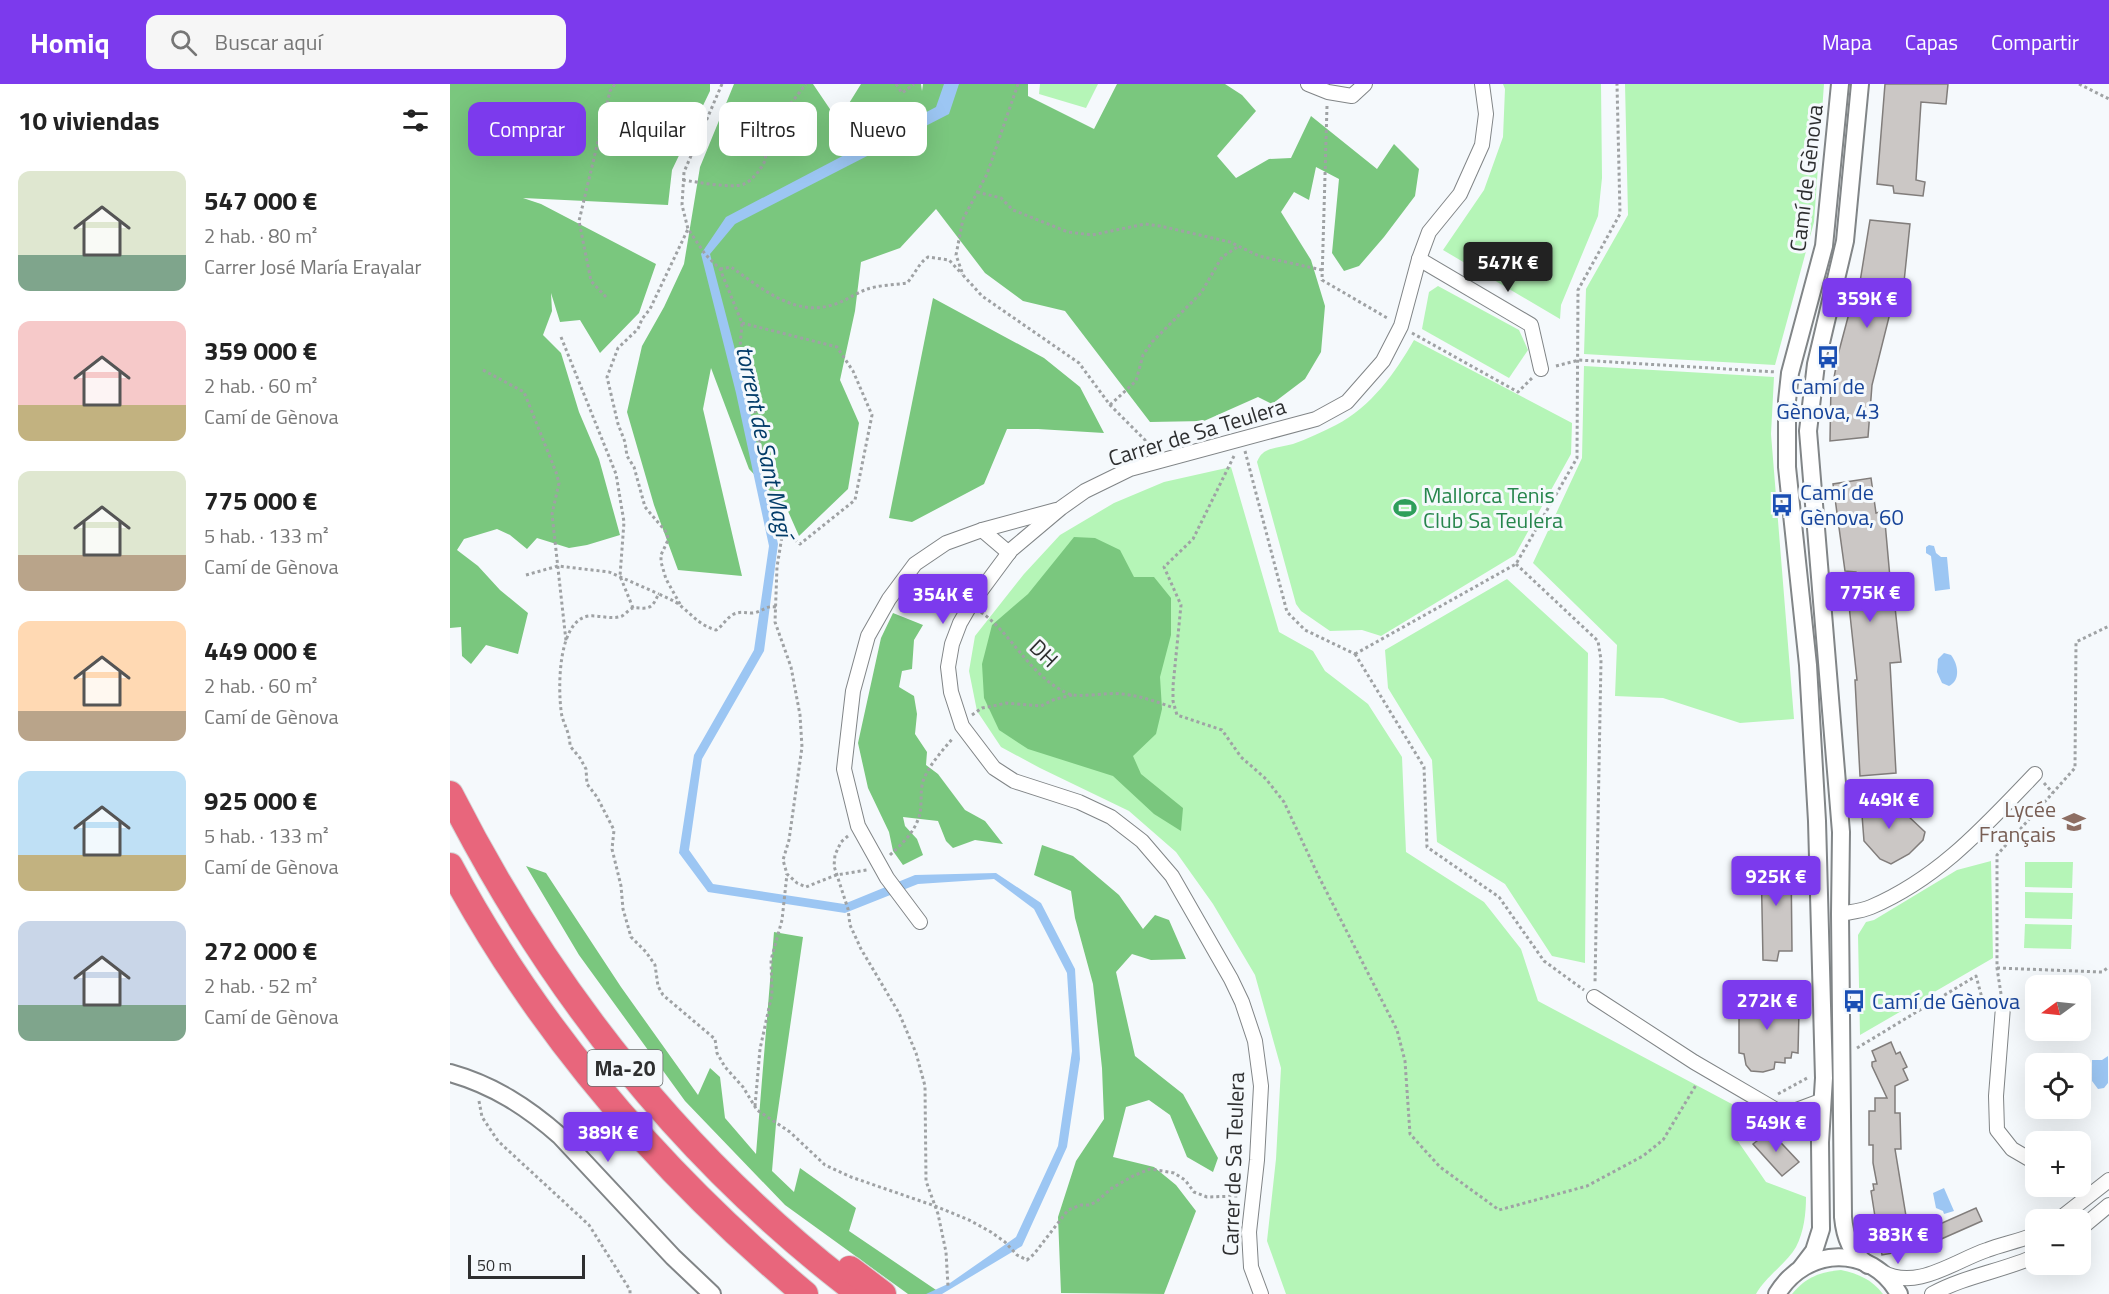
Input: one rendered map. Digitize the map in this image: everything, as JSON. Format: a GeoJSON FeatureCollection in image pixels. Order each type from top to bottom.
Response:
{"type":"FeatureCollection","features":[{"type":"Feature","properties":{"kind":"highway","name":"Ma-20"},"geometry":{"type":"LineString","coordinates":[[450,794],[484,860],[525,929],[592,1026],[673,1124],[721,1174],[778,1227],[860,1294]]}},
{"type":"Feature","properties":{"kind":"highway","name":"Ma-20"},"geometry":{"type":"LineString","coordinates":[[450,866],[495,942],[539,1009],[611,1102],[691,1191],[805,1294]]}},
{"type":"Feature","properties":{"kind":"highway"},"geometry":{"type":"LineString","coordinates":[[778,1227],[848,1268],[883,1294]]}},
{"type":"Feature","properties":{"kind":"street"},"geometry":{"type":"LineString","coordinates":[[1308,84],[1328,92],[1352,96],[1365,84]]}},
{"type":"Feature","properties":{"kind":"street","name":"Carrer de Sa Teulera"},"geometry":{"type":"LineString","coordinates":[[1261,1294],[1251,1268],[1249,1252],[1261,1086],[1255,1041],[1232,979],[1172,876],[1142,841],[1111,817],[1079,802],[1014,781],[994,768],[962,726],[951,692],[948,667],[952,644],[971,604],[1009,553],[1061,508],[1085,491],[1130,469],[1316,419],[1347,402],[1383,361],[1401,326],[1419,259],[1429,232],[1460,194],[1482,145],[1486,114],[1482,84]]}},
{"type":"Feature","properties":{"kind":"street","name":"Camí de Gènova"},"geometry":{"type":"LineString","coordinates":[[1801,1268],[1814,1251],[1821,1229],[1820,1142],[1824,1078],[1817,810],[1808,665],[1787,467],[1786,401],[1790,373],[1824,246],[1840,84]]}},
{"type":"Feature","properties":{"kind":"street","name":"Camí de Gènova"},"geometry":{"type":"LineString","coordinates":[[1860,84],[1845,241],[1816,364],[1808,431],[1841,832],[1844,1228],[1850,1246],[1858,1258],[1894,1286],[1899,1294]]}},
{"type":"Feature","properties":{"kind":"street"},"geometry":{"type":"LineString","coordinates":[[1419,259],[1531,325],[1541,369]]}},
{"type":"Feature","properties":{"kind":"street"},"geometry":{"type":"LineString","coordinates":[[920,922],[887,878],[858,826],[844,769],[853,691],[868,636],[889,599],[915,564],[946,543],[982,530],[1061,508]]}},
{"type":"Feature","properties":{"kind":"street"},"geometry":{"type":"LineString","coordinates":[[982,530],[1009,553]]}},
{"type":"Feature","properties":{"kind":"street"},"geometry":{"type":"LineString","coordinates":[[1840,914],[1869,908],[1918,882],[1970,842],[2035,774]]}},
{"type":"Feature","properties":{"kind":"street"},"geometry":{"type":"LineString","coordinates":[[1594,997],[1694,1062],[1778,1111],[1791,1112],[1823,1100]]}},
{"type":"Feature","properties":{"kind":"street"},"geometry":{"type":"LineString","coordinates":[[2003,1007],[1996,1096],[1997,1130],[2012,1149],[2025,1157]]}},
{"type":"Feature","properties":{"kind":"street"},"geometry":{"type":"LineString","coordinates":[[450,1073],[515,1100],[541,1119],[560,1136],[672,1257],[712,1294]]}},
{"type":"Feature","properties":{"kind":"street"},"geometry":{"type":"LineString","coordinates":[[2091,1193],[2109,1180]]}},
{"type":"Feature","properties":{"kind":"street"},"geometry":{"type":"LineString","coordinates":[[2071,1209],[2086,1197]]}},
{"type":"Feature","properties":{"kind":"street"},"geometry":{"type":"LineString","coordinates":[[2091,1220],[2109,1205]]}},
{"type":"Feature","properties":{"kind":"street"},"geometry":{"type":"LineString","coordinates":[[1777,1294],[1801,1268],[1811,1262],[1834,1257],[1857,1260],[1898,1278],[1924,1276],[1986,1250],[2025,1238]]}},
{"type":"Feature","properties":{"kind":"street"},"geometry":{"type":"LineString","coordinates":[[1932,1294],[1978,1275],[2025,1261]]}},
{"type":"Feature","properties":{"kind":"path"},"geometry":{"type":"LineString","coordinates":[[606,297],[591,281],[579,221],[610,91],[615,84]]}},
{"type":"Feature","properties":{"kind":"path"},"geometry":{"type":"LineString","coordinates":[[722,84],[688,160],[683,180],[682,206],[688,229],[705,254],[720,269],[742,323],[739,358],[752,383],[758,434],[784,524],[792,537],[800,544],[855,500],[872,415],[853,371],[837,347],[742,323]]}},
{"type":"Feature","properties":{"kind":"path"},"geometry":{"type":"LineString","coordinates":[[683,180],[728,185],[743,184],[759,171],[766,159],[764,150],[766,130],[774,114],[792,102],[806,84]]}},
{"type":"Feature","properties":{"kind":"path"},"geometry":{"type":"LineString","coordinates":[[896,84],[902,93],[914,84]]}},
{"type":"Feature","properties":{"kind":"path"},"geometry":{"type":"LineString","coordinates":[[963,275],[956,255],[963,219],[987,174],[1018,84]]}},
{"type":"Feature","properties":{"kind":"path"},"geometry":{"type":"LineString","coordinates":[[1355,654],[1516,564],[1577,458],[1578,290],[1620,214],[1617,84]]}},
{"type":"Feature","properties":{"kind":"path"},"geometry":{"type":"LineString","coordinates":[[2079,84],[2109,99]]}},
{"type":"Feature","properties":{"kind":"path"},"geometry":{"type":"LineString","coordinates":[[1328,92],[1322,280],[1518,392],[1541,369],[1579,360],[1790,373]]}},
{"type":"Feature","properties":{"kind":"path"},"geometry":{"type":"LineString","coordinates":[[977,192],[1001,198],[1013,210],[1068,232],[1092,235],[1145,224],[1160,225],[1220,239],[1259,255],[1322,270]]}},
{"type":"Feature","properties":{"kind":"path"},"geometry":{"type":"LineString","coordinates":[[688,229],[650,309],[638,329],[618,348],[608,377],[618,424],[625,442],[627,456],[634,467],[645,507],[667,533],[668,540],[661,555],[661,562],[666,579],[681,606],[689,615],[716,630],[722,627],[725,620],[732,615],[742,612],[755,613],[768,606],[776,607]]}},
{"type":"Feature","properties":{"kind":"path"},"geometry":{"type":"LineString","coordinates":[[1110,405],[1136,381],[1143,355],[1152,342],[1201,293],[1222,257],[1239,246]]}},
{"type":"Feature","properties":{"kind":"path"},"geometry":{"type":"LineString","coordinates":[[720,269],[731,267],[781,300],[806,309],[829,306],[867,289],[907,284],[920,263],[928,257],[949,260],[982,296],[1078,363],[1110,405],[1145,440],[1156,462]]}},
{"type":"Feature","properties":{"kind":"path"},"geometry":{"type":"LineString","coordinates":[[561,337],[616,474],[624,522],[620,576],[633,608]]}},
{"type":"Feature","properties":{"kind":"path"},"geometry":{"type":"LineString","coordinates":[[483,369],[524,392],[556,472],[558,483],[552,514],[566,643]]}},
{"type":"Feature","properties":{"kind":"path"},"geometry":{"type":"LineString","coordinates":[[1243,439],[1287,612],[1305,630],[1355,654],[1424,767],[1427,847],[1499,897],[1544,961],[1594,997]]}},
{"type":"Feature","properties":{"kind":"path"},"geometry":{"type":"LineString","coordinates":[[1174,708],[1173,686],[1181,605],[1164,567],[1193,539],[1243,439]]}},
{"type":"Feature","properties":{"kind":"path"},"geometry":{"type":"LineString","coordinates":[[755,1108],[760,1049],[772,994],[771,960],[782,920],[787,874],[783,860],[789,840],[802,747],[800,715],[791,667],[775,622],[777,567],[784,524]]}},
{"type":"Feature","properties":{"kind":"path"},"geometry":{"type":"LineString","coordinates":[[1516,564],[1598,641],[1601,660],[1594,997]]}},
{"type":"Feature","properties":{"kind":"path"},"geometry":{"type":"LineString","coordinates":[[526,575],[558,566],[609,572],[681,606]]}},
{"type":"Feature","properties":{"kind":"path"},"geometry":{"type":"LineString","coordinates":[[659,594],[651,606],[633,608],[621,616],[587,616],[577,621],[571,628],[559,671],[561,712],[570,734],[570,746],[586,770],[587,784],[597,797],[614,830],[612,849],[621,886],[623,909],[631,937],[655,965],[658,986],[663,995],[715,1039],[717,1053],[725,1067],[743,1087],[755,1108],[766,1118],[790,1132],[825,1165],[851,1177],[935,1206],[991,1232],[1017,1255],[1027,1260],[1035,1254],[1068,1210],[1096,1202],[1112,1188],[1150,1169],[1173,1173],[1185,1180],[1194,1192],[1206,1197],[1252,1197]]}},
{"type":"Feature","properties":{"kind":"path","name":"DH"},"geometry":{"type":"LineString","coordinates":[[971,604],[1006,634],[1012,645],[1037,672],[1072,695]]}},
{"type":"Feature","properties":{"kind":"path"},"geometry":{"type":"LineString","coordinates":[[2003,1007],[1997,968],[1997,855],[2075,768],[2076,642],[2109,626]]}},
{"type":"Feature","properties":{"kind":"path","name":"DH"},"geometry":{"type":"LineString","coordinates":[[879,864],[906,839],[915,827],[921,812],[920,794],[933,762],[973,714],[982,708],[1006,703],[1041,706],[1072,695],[1124,694],[1174,708],[1177,715],[1222,730],[1240,757],[1266,779],[1284,802],[1359,958],[1397,1030],[1404,1061],[1410,1134],[1440,1167],[1499,1210],[1587,1186],[1643,1156],[1663,1140],[1696,1085]]}},
{"type":"Feature","properties":{"kind":"path"},"geometry":{"type":"LineString","coordinates":[[858,826],[841,842],[835,855],[836,875],[849,909],[850,926],[861,950],[899,1012],[916,1053],[925,1086],[926,1181],[935,1206],[946,1252],[948,1286]]}},
{"type":"Feature","properties":{"kind":"path"},"geometry":{"type":"LineString","coordinates":[[787,874],[797,883],[806,886],[836,875],[866,871],[879,864]]}},
{"type":"Feature","properties":{"kind":"path"},"geometry":{"type":"LineString","coordinates":[[1997,968],[2102,972],[2109,967]]}},
{"type":"Feature","properties":{"kind":"path"},"geometry":{"type":"LineString","coordinates":[[1856,1049],[1976,976],[1982,998],[2003,1007]]}},
{"type":"Feature","properties":{"kind":"path"},"geometry":{"type":"LineString","coordinates":[[1774,1096],[1808,1077],[1824,1078]]}},
{"type":"Feature","properties":{"kind":"path"},"geometry":{"type":"LineString","coordinates":[[478,1092],[482,1117],[498,1141],[590,1225],[630,1290],[630,1294]]}},
{"type":"Feature","properties":{"kind":"green space"},"geometry":{"type":"Polygon","coordinates":[[[450,84],[710,84],[710,91],[705,102],[598,102],[598,156],[679,156],[672,170],[668,205],[523,198],[541,204],[656,264],[639,313],[600,353],[580,320],[560,322],[551,293],[552,311],[543,335],[561,353],[579,412],[599,459],[620,535],[569,548],[537,538],[527,549],[510,535],[497,529],[464,539],[457,550],[478,566],[500,590],[528,613],[518,654],[486,645],[471,664],[462,656],[461,627],[450,628],[450,84]]]}},
{"type":"Feature","properties":{"kind":"green space"},"geometry":{"type":"Polygon","coordinates":[[[734,84],[813,84],[829,108],[829,156],[927,156],[927,102],[850,102],[861,84],[921,84],[922,91],[923,84],[1028,84],[1028,96],[1094,129],[1117,84],[1225,84],[1242,95],[1256,111],[1217,156],[1236,178],[1269,159],[1291,158],[1311,116],[1377,169],[1394,144],[1419,169],[1415,196],[1359,266],[1344,271],[1332,253],[1339,179],[1316,167],[1309,200],[1294,192],[1281,212],[1311,260],[1325,306],[1321,352],[1305,379],[1272,404],[1258,397],[1204,421],[1150,422],[1065,311],[1023,301],[985,273],[936,209],[900,248],[861,262],[855,311],[840,380],[859,423],[848,489],[799,536],[787,509],[749,469],[711,368],[703,409],[742,576],[678,570],[654,505],[627,412],[642,346],[664,307],[684,264],[700,167],[705,156],[707,156],[707,150],[719,121],[719,156],[817,156],[817,102],[727,102],[734,84]]]}},
{"type":"Feature","properties":{"kind":"green space"},"geometry":{"type":"Polygon","coordinates":[[[1040,84],[1098,84],[1086,108],[1039,94],[1040,84]]]}},
{"type":"Feature","properties":{"kind":"green space"},"geometry":{"type":"Polygon","coordinates":[[[1503,84],[1601,84],[1602,178],[1598,216],[1561,305],[1560,319],[1443,250],[1484,190],[1503,137],[1505,89],[1503,84]]]}},
{"type":"Feature","properties":{"kind":"green space"},"geometry":{"type":"Polygon","coordinates":[[[1625,84],[1824,84],[1814,222],[1775,365],[1584,354],[1586,289],[1628,215],[1625,84]]]}},
{"type":"Feature","properties":{"kind":"green space"},"geometry":{"type":"Polygon","coordinates":[[[1438,286],[1519,330],[1528,350],[1509,378],[1422,329],[1429,292],[1438,286]]]}},
{"type":"Feature","properties":{"kind":"green space"},"geometry":{"type":"Polygon","coordinates":[[[933,298],[1044,358],[1080,387],[1104,433],[1007,429],[984,484],[912,522],[889,518],[933,298]]]}},
{"type":"Feature","properties":{"kind":"green space","name":"Mallorca Tenis Club Sa Teulera"},"geometry":{"type":"Polygon","coordinates":[[[1414,340],[1572,423],[1571,454],[1515,555],[1381,636],[1362,630],[1330,631],[1301,611],[1296,604],[1257,462],[1265,452],[1293,444],[1349,418],[1381,388],[1399,365],[1414,340]]]}},
{"type":"Feature","properties":{"kind":"green space"},"geometry":{"type":"Polygon","coordinates":[[[1584,366],[1774,377],[1771,434],[1794,719],[1740,723],[1663,698],[1615,696],[1617,645],[1533,563],[1582,458],[1584,366]]]}},
{"type":"Feature","properties":{"kind":"green space"},"geometry":{"type":"Polygon","coordinates":[[[1231,467],[1279,632],[1313,651],[1325,671],[1368,704],[1402,757],[1406,852],[1484,902],[1521,949],[1538,1001],[1745,1111],[1737,1140],[1766,1182],[1806,1197],[1804,1222],[1796,1247],[1756,1294],[1286,1294],[1267,1241],[1276,1159],[1281,1068],[1255,975],[1213,904],[1176,852],[1129,811],[1001,747],[977,711],[969,671],[975,636],[1024,574],[1060,535],[1114,503],[1164,482],[1231,467]]]}},
{"type":"Feature","properties":{"kind":"green space"},"geometry":{"type":"Polygon","coordinates":[[[1074,537],[1095,538],[1120,550],[1134,577],[1154,577],[1171,598],[1171,635],[1160,677],[1162,709],[1156,734],[1133,756],[1141,774],[1183,808],[1181,831],[1154,814],[1113,776],[1028,749],[999,730],[984,698],[982,664],[992,625],[1028,594],[1074,537]]]}},
{"type":"Feature","properties":{"kind":"green space"},"geometry":{"type":"Polygon","coordinates":[[[1507,579],[1588,653],[1585,963],[1552,956],[1505,884],[1437,842],[1432,760],[1388,688],[1385,650],[1507,579]]]}},
{"type":"Feature","properties":{"kind":"green space"},"geometry":{"type":"Polygon","coordinates":[[[893,613],[923,625],[914,640],[912,669],[902,671],[899,687],[914,696],[917,714],[915,734],[927,752],[926,765],[938,774],[965,810],[985,821],[1003,844],[975,840],[953,848],[946,841],[938,821],[903,817],[905,826],[917,839],[923,855],[903,865],[893,851],[889,832],[868,788],[858,743],[881,638],[893,613]]]}},
{"type":"Feature","properties":{"kind":"green space"},"geometry":{"type":"Polygon","coordinates":[[[1042,845],[1073,856],[1119,895],[1143,929],[1155,915],[1169,920],[1186,959],[1151,960],[1132,954],[1116,972],[1135,1056],[1183,1094],[1218,1158],[1213,1172],[1187,1157],[1170,1115],[1149,1100],[1126,1107],[1113,1157],[1154,1167],[1176,1185],[1196,1211],[1164,1294],[1061,1293],[1058,1217],[1076,1161],[1104,1119],[1102,1068],[1093,984],[1075,918],[1071,891],[1034,875],[1042,845]]]}},
{"type":"Feature","properties":{"kind":"green space"},"geometry":{"type":"Polygon","coordinates":[[[1991,861],[1993,958],[1860,1035],[1858,935],[1866,922],[1874,920],[1957,870],[1991,861]]]}},
{"type":"Feature","properties":{"kind":"green space"},"geometry":{"type":"Polygon","coordinates":[[[2025,862],[2073,862],[2072,888],[2025,887],[2025,862]]]}},
{"type":"Feature","properties":{"kind":"green space"},"geometry":{"type":"Polygon","coordinates":[[[526,866],[546,873],[621,987],[698,1095],[710,1068],[720,1077],[725,1118],[756,1154],[774,932],[803,937],[776,1124],[772,1171],[794,1192],[800,1168],[856,1208],[849,1231],[942,1294],[908,1294],[785,1205],[685,1101],[579,955],[526,866]]]}},
{"type":"Feature","properties":{"kind":"green space"},"geometry":{"type":"Polygon","coordinates":[[[2025,892],[2073,893],[2072,919],[2025,918],[2025,892]]]}},
{"type":"Feature","properties":{"kind":"green space"},"geometry":{"type":"Polygon","coordinates":[[[2025,924],[2072,925],[2071,949],[2024,948],[2025,924]]]}},
{"type":"Feature","properties":{"kind":"green space"},"geometry":{"type":"Polygon","coordinates":[[[1841,1270],[1864,1278],[1874,1284],[1883,1294],[1792,1294],[1814,1276],[1841,1270]]]}},
{"type":"Feature","properties":{"kind":"water"},"geometry":{"type":"Polygon","coordinates":[[[944,84],[959,84],[949,114],[927,125],[927,112],[936,107],[944,84]]]}},
{"type":"Feature","properties":{"kind":"water"},"geometry":{"type":"Polygon","coordinates":[[[842,156],[867,156],[735,224],[710,254],[745,388],[778,544],[764,651],[702,759],[689,850],[713,884],[844,904],[915,875],[996,873],[1041,903],[1075,969],[1080,1059],[1067,1147],[1022,1246],[942,1294],[926,1294],[950,1283],[1016,1237],[1058,1146],[1072,1051],[1067,973],[1034,909],[994,879],[918,884],[845,913],[708,892],[679,853],[694,755],[754,650],[769,546],[736,393],[701,254],[726,217],[842,156]]]}},
{"type":"Feature","properties":{"kind":"water"},"geometry":{"type":"Polygon","coordinates":[[[1934,546],[1936,553],[1941,557],[1947,557],[1950,589],[1935,591],[1931,556],[1926,553],[1926,547],[1934,546]]]}},
{"type":"Feature","properties":{"kind":"water"},"geometry":{"type":"Polygon","coordinates":[[[1944,653],[1951,655],[1957,667],[1957,676],[1949,686],[1942,683],[1937,672],[1938,659],[1944,653]]]}},
{"type":"Feature","properties":{"kind":"water"},"geometry":{"type":"Polygon","coordinates":[[[2108,1056],[2108,1083],[2104,1088],[2098,1089],[2092,1081],[2092,1060],[2102,1060],[2108,1056]]]}},
{"type":"Feature","properties":{"kind":"water"},"geometry":{"type":"Polygon","coordinates":[[[1944,1188],[1954,1211],[1944,1214],[1936,1208],[1933,1193],[1944,1188]]]}},
{"type":"Feature","properties":{"kind":"building"},"geometry":{"type":"Polygon","coordinates":[[[1885,84],[1948,84],[1946,104],[1921,102],[1916,180],[1925,182],[1923,196],[1894,193],[1893,186],[1877,184],[1885,84]]]}},
{"type":"Feature","properties":{"kind":"building"},"geometry":{"type":"Polygon","coordinates":[[[1870,220],[1910,224],[1904,282],[1898,281],[1872,385],[1868,437],[1830,441],[1831,383],[1833,383],[1856,287],[1859,288],[1870,220]]]}},
{"type":"Feature","properties":{"kind":"building"},"geometry":{"type":"Polygon","coordinates":[[[1871,478],[1876,513],[1884,511],[1901,662],[1890,663],[1896,773],[1860,776],[1855,680],[1857,680],[1848,596],[1859,595],[1856,572],[1845,571],[1833,484],[1871,478]]]}},
{"type":"Feature","properties":{"kind":"building"},"geometry":{"type":"Polygon","coordinates":[[[1890,799],[1925,832],[1923,840],[1909,854],[1891,864],[1880,859],[1864,841],[1861,802],[1890,799]]]}},
{"type":"Feature","properties":{"kind":"building"},"geometry":{"type":"Polygon","coordinates":[[[1761,858],[1791,858],[1792,951],[1779,951],[1777,961],[1763,960],[1761,858]]]}},
{"type":"Feature","properties":{"kind":"building"},"geometry":{"type":"Polygon","coordinates":[[[1751,992],[1769,992],[1778,1001],[1787,1003],[1788,1007],[1799,1011],[1798,1053],[1792,1052],[1791,1058],[1785,1058],[1785,1063],[1775,1062],[1774,1069],[1763,1072],[1751,1071],[1746,1065],[1744,1054],[1739,1053],[1739,1007],[1743,1008],[1746,996],[1751,992]]]}},
{"type":"Feature","properties":{"kind":"building"},"geometry":{"type":"Polygon","coordinates":[[[1891,1042],[1896,1054],[1900,1052],[1907,1067],[1903,1069],[1908,1080],[1895,1086],[1895,1113],[1900,1113],[1901,1149],[1895,1149],[1907,1222],[1911,1221],[1913,1236],[1976,1208],[1982,1221],[1921,1248],[1882,1255],[1881,1250],[1888,1247],[1884,1238],[1878,1239],[1871,1191],[1874,1190],[1873,1184],[1877,1184],[1873,1163],[1873,1145],[1869,1145],[1869,1111],[1875,1111],[1875,1098],[1887,1098],[1872,1066],[1872,1062],[1876,1061],[1872,1051],[1891,1042]]]}},
{"type":"Feature","properties":{"kind":"building"},"geometry":{"type":"Polygon","coordinates":[[[1770,1131],[1799,1162],[1782,1176],[1753,1144],[1770,1131]]]}},
{"type":"Feature","properties":{"kind":"place","name":"Camí de Gènova, 43"},"geometry":{"type":"Point","coordinates":[1828,357]}},
{"type":"Feature","properties":{"kind":"place","name":"Camí de Gènova, 60"},"geometry":{"type":"Point","coordinates":[1782,505]}},
{"type":"Feature","properties":{"kind":"place","name":"Mallorca Tenis Club Sa Teulera"},"geometry":{"type":"Point","coordinates":[1405,508]}},
{"type":"Feature","properties":{"kind":"place","name":"Lycée Français"},"geometry":{"type":"Point","coordinates":[2074,822]}},
{"type":"Feature","properties":{"kind":"place","name":"Camí de Gènova"},"geometry":{"type":"Point","coordinates":[1854,1001]}},
{"type":"Feature","properties":{"kind":"water label","name":"torrent de Sant Magí"},"geometry":{"type":"Point","coordinates":[765,441]}}]}
